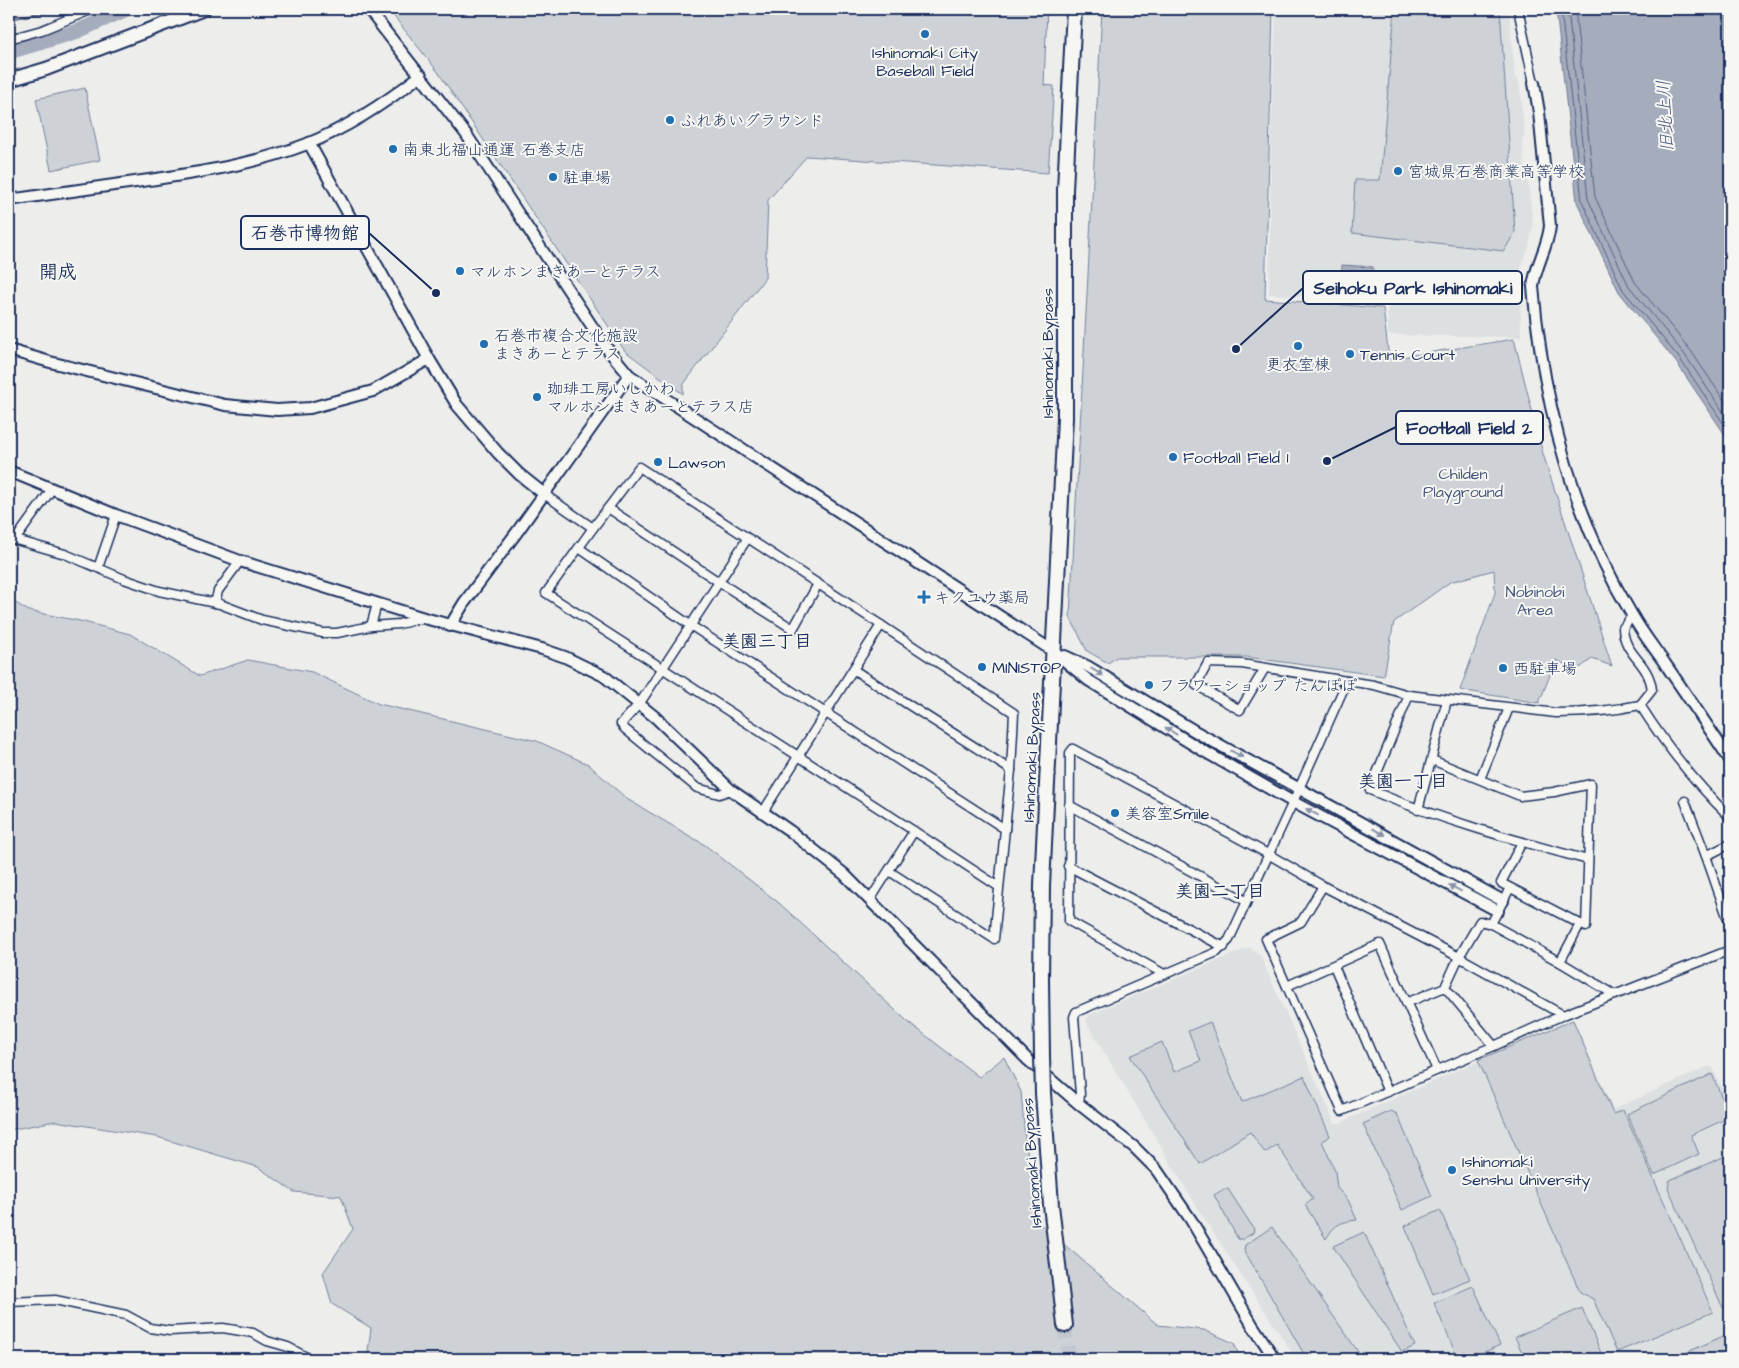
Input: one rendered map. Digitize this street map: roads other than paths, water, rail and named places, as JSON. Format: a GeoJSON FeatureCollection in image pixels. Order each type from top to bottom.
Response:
{"type":"FeatureCollection","features":[{"type":"Feature","properties":{"kind":"highway","name":"Ishinomaki Bypass"},"geometry":{"type":"LineString","coordinates":[[1065,1325],[1051,1205],[1042,1056],[1040,979],[1042,885],[1065,418],[1065,190],[1074,9]]}},
{"type":"Feature","properties":{"kind":"main road"},"geometry":{"type":"LineString","coordinates":[[9,80],[46,69],[204,9]]}},
{"type":"Feature","properties":{"kind":"street"},"geometry":{"type":"LineString","coordinates":[[9,39],[42,30],[93,9]]}},
{"type":"Feature","properties":{"kind":"street"},"geometry":{"type":"LineString","coordinates":[[368,9],[421,75],[475,148],[605,346],[629,375],[1053,651],[1088,680],[1202,750],[1293,802],[1498,911]]}},
{"type":"Feature","properties":{"kind":"street"},"geometry":{"type":"LineString","coordinates":[[1518,9],[1539,112],[1550,226],[1548,240],[1535,274],[1533,287],[1542,366],[1561,448],[1581,511],[1612,580],[1632,616],[1730,760]]}},
{"type":"Feature","properties":{"kind":"street"},"geometry":{"type":"LineString","coordinates":[[9,200],[222,169],[270,157],[309,143],[367,112],[421,75]]}},
{"type":"Feature","properties":{"kind":"street"},"geometry":{"type":"LineString","coordinates":[[309,143],[429,359],[458,405],[476,429],[519,474],[593,528]]}},
{"type":"Feature","properties":{"kind":"street"},"geometry":{"type":"LineString","coordinates":[[9,350],[224,405],[277,410],[310,408],[373,391],[429,359]]}},
{"type":"Feature","properties":{"kind":"street"},"geometry":{"type":"LineString","coordinates":[[450,626],[464,602],[629,375]]}},
{"type":"Feature","properties":{"kind":"street"},"geometry":{"type":"LineString","coordinates":[[889,871],[994,939],[1005,829],[1014,713],[639,467],[546,593],[999,887]]}},
{"type":"Feature","properties":{"kind":"street"},"geometry":{"type":"LineString","coordinates":[[9,472],[116,515],[240,560],[450,626],[542,649],[565,657],[604,676],[640,703],[731,790],[817,852],[870,900],[1028,1060],[1134,1148],[1156,1169],[1191,1220],[1253,1326],[1275,1359]]}},
{"type":"Feature","properties":{"kind":"street"},"geometry":{"type":"LineString","coordinates":[[52,489],[12,539],[64,554],[159,591],[215,603],[262,620],[323,633],[337,633],[371,626],[399,624],[424,618]]}},
{"type":"Feature","properties":{"kind":"street"},"geometry":{"type":"LineString","coordinates":[[608,508],[793,629],[818,584]]}},
{"type":"Feature","properties":{"kind":"street"},"geometry":{"type":"LineString","coordinates":[[98,568],[116,515]]}},
{"type":"Feature","properties":{"kind":"street"},"geometry":{"type":"LineString","coordinates":[[731,790],[719,794],[697,788],[621,724],[640,703],[748,539]]}},
{"type":"Feature","properties":{"kind":"street"},"geometry":{"type":"LineString","coordinates":[[579,548],[690,625],[1005,829]]}},
{"type":"Feature","properties":{"kind":"street"},"geometry":{"type":"LineString","coordinates":[[215,603],[218,591],[240,560]]}},
{"type":"Feature","properties":{"kind":"street"},"geometry":{"type":"LineString","coordinates":[[371,626],[377,604]]}},
{"type":"Feature","properties":{"kind":"street"},"geometry":{"type":"LineString","coordinates":[[1265,668],[1240,710],[1196,685],[1208,663],[1242,664],[1374,685],[1409,695],[1509,708],[1556,713],[1625,708],[1640,705],[1652,690],[1649,675],[1626,647],[1623,638],[1622,628],[1632,616]]}},
{"type":"Feature","properties":{"kind":"street"},"geometry":{"type":"LineString","coordinates":[[763,812],[881,625]]}},
{"type":"Feature","properties":{"kind":"street"},"geometry":{"type":"LineString","coordinates":[[1053,651],[1087,666],[1198,733],[1503,901]]}},
{"type":"Feature","properties":{"kind":"street"},"geometry":{"type":"LineString","coordinates":[[854,670],[1010,770]]}},
{"type":"Feature","properties":{"kind":"street"},"geometry":{"type":"LineString","coordinates":[[1079,1104],[1080,1094],[1074,1017],[1076,1012],[1218,952],[1224,947],[1229,940],[1293,802],[1347,681]]}},
{"type":"Feature","properties":{"kind":"street"},"geometry":{"type":"LineString","coordinates":[[1409,695],[1370,790],[1418,810],[1588,860]]}},
{"type":"Feature","properties":{"kind":"street"},"geometry":{"type":"LineString","coordinates":[[1418,810],[1448,700]]}},
{"type":"Feature","properties":{"kind":"street"},"geometry":{"type":"LineString","coordinates":[[1640,705],[1660,738],[1706,794],[1730,817]]}},
{"type":"Feature","properties":{"kind":"street"},"geometry":{"type":"LineString","coordinates":[[1480,779],[1509,708]]}},
{"type":"Feature","properties":{"kind":"street"},"geometry":{"type":"LineString","coordinates":[[1164,974],[1069,921],[1068,805],[1070,753],[1073,749],[1268,854],[1322,886],[1459,957],[1562,1014]]}},
{"type":"Feature","properties":{"kind":"street"},"geometry":{"type":"LineString","coordinates":[[1432,760],[1520,796],[1554,792],[1591,784],[1586,928],[1501,883],[1522,842]]}},
{"type":"Feature","properties":{"kind":"street"},"geometry":{"type":"LineString","coordinates":[[1685,801],[1730,925]]}},
{"type":"Feature","properties":{"kind":"street"},"geometry":{"type":"LineString","coordinates":[[1068,805],[1246,901]]}},
{"type":"Feature","properties":{"kind":"street"},"geometry":{"type":"LineString","coordinates":[[870,900],[914,832]]}},
{"type":"Feature","properties":{"kind":"street"},"geometry":{"type":"LineString","coordinates":[[1706,856],[1730,844]]}},
{"type":"Feature","properties":{"kind":"street"},"geometry":{"type":"LineString","coordinates":[[1068,866],[1224,947]]}},
{"type":"Feature","properties":{"kind":"street"},"geometry":{"type":"LineString","coordinates":[[1322,886],[1301,922],[1266,939],[1342,1110],[1494,1046],[1562,1014],[1730,950]]}},
{"type":"Feature","properties":{"kind":"street"},"geometry":{"type":"LineString","coordinates":[[1491,924],[1510,888]]}},
{"type":"Feature","properties":{"kind":"street"},"geometry":{"type":"LineString","coordinates":[[1406,1003],[1445,987],[1459,957],[1480,921],[1491,924],[1616,995]]}},
{"type":"Feature","properties":{"kind":"street"},"geometry":{"type":"LineString","coordinates":[[1560,962],[1580,924]]}},
{"type":"Feature","properties":{"kind":"street"},"geometry":{"type":"LineString","coordinates":[[1287,986],[1380,944],[1437,1070]]}},
{"type":"Feature","properties":{"kind":"street"},"geometry":{"type":"LineString","coordinates":[[1334,966],[1388,1092]]}},
{"type":"Feature","properties":{"kind":"street"},"geometry":{"type":"LineString","coordinates":[[1445,987],[1494,1046]]}},
{"type":"Feature","properties":{"kind":"street"},"geometry":{"type":"LineString","coordinates":[[9,1302],[55,1300],[126,1315],[150,1328],[170,1331],[223,1328],[253,1333],[267,1341],[288,1347],[310,1359]]}},
{"type":"Feature","properties":{"kind":"water","name":"旧北上川"},"geometry":{"type":"Polygon","coordinates":[[[1556,9],[1730,9],[1730,442],[1676,362],[1619,292],[1577,202],[1556,9]]]}},
{"type":"Feature","properties":{"kind":"water"},"geometry":{"type":"Polygon","coordinates":[[[1342,265],[1373,267],[1372,287],[1341,285],[1342,265]]]}},
{"type":"Feature","properties":{"kind":"waterway"},"geometry":{"type":"LineString","coordinates":[[15,18],[59,9]]}},
{"type":"Feature","properties":{"kind":"waterway"},"geometry":{"type":"LineString","coordinates":[[9,52],[78,31],[127,9]]}},
{"type":"Feature","properties":{"kind":"tunnel"},"geometry":{"type":"LineString","coordinates":[[1065,1325],[1069,1359]]}},
{"type":"Feature","properties":{"kind":"place","name":"Ishinomaki City Baseball Field"},"geometry":{"type":"Point","coordinates":[925,34]}},
{"type":"Feature","properties":{"kind":"place","name":"ふれあいグラウンド"},"geometry":{"type":"Point","coordinates":[670,120]}},
{"type":"Feature","properties":{"kind":"place","name":"南東北福山通運 石巻支店"},"geometry":{"type":"Point","coordinates":[393,149]}},
{"type":"Feature","properties":{"kind":"place","name":"宮城県石巻商業高等学校"},"geometry":{"type":"Point","coordinates":[1398,171]}},
{"type":"Feature","properties":{"kind":"place","name":"駐車場"},"geometry":{"type":"Point","coordinates":[553,177]}},
{"type":"Feature","properties":{"kind":"place","name":"マルホンまきあーとテラス"},"geometry":{"type":"Point","coordinates":[460,271]}},
{"type":"Feature","properties":{"kind":"place","name":"石巻市博物館"},"geometry":{"type":"Point","coordinates":[436,293]}},
{"type":"Feature","properties":{"kind":"place","name":"石巻市複合文化施設 まきあーとテラス"},"geometry":{"type":"Point","coordinates":[484,344]}},
{"type":"Feature","properties":{"kind":"place","name":"更衣室棟"},"geometry":{"type":"Point","coordinates":[1298,346]}},
{"type":"Feature","properties":{"kind":"place","name":"Seihoku Park Ishinomaki"},"geometry":{"type":"Point","coordinates":[1236,349]}},
{"type":"Feature","properties":{"kind":"place","name":"Tennis Court"},"geometry":{"type":"Point","coordinates":[1350,354]}},
{"type":"Feature","properties":{"kind":"place","name":"珈琲工房いしかわ マルホンまきあーとテラス店"},"geometry":{"type":"Point","coordinates":[537,397]}},
{"type":"Feature","properties":{"kind":"place","name":"Football Field 1"},"geometry":{"type":"Point","coordinates":[1173,457]}},
{"type":"Feature","properties":{"kind":"place","name":"Football Field 2"},"geometry":{"type":"Point","coordinates":[1327,461]}},
{"type":"Feature","properties":{"kind":"place","name":"Lawson"},"geometry":{"type":"Point","coordinates":[658,462]}},
{"type":"Feature","properties":{"kind":"place","name":"キクユウ薬局"},"geometry":{"type":"Point","coordinates":[924,597]}},
{"type":"Feature","properties":{"kind":"place","name":"MINISTOP"},"geometry":{"type":"Point","coordinates":[982,667]}},
{"type":"Feature","properties":{"kind":"place","name":"西駐車場"},"geometry":{"type":"Point","coordinates":[1503,668]}},
{"type":"Feature","properties":{"kind":"place","name":"フラワーショップ たんぽぽ"},"geometry":{"type":"Point","coordinates":[1149,685]}},
{"type":"Feature","properties":{"kind":"place","name":"美容室Smile"},"geometry":{"type":"Point","coordinates":[1115,813]}},
{"type":"Feature","properties":{"kind":"place","name":"Ishinomaki Senshu University"},"geometry":{"type":"Point","coordinates":[1452,1170]}},
{"type":"Feature","properties":{"kind":"district","name":"開成"},"geometry":{"type":"Point","coordinates":[58,271]}},
{"type":"Feature","properties":{"kind":"district","name":"美園三丁目"},"geometry":{"type":"Point","coordinates":[767,641]}},
{"type":"Feature","properties":{"kind":"district","name":"美園一丁目"},"geometry":{"type":"Point","coordinates":[1403,781]}},
{"type":"Feature","properties":{"kind":"district","name":"美園二丁目"},"geometry":{"type":"Point","coordinates":[1220,891]}},
{"type":"Feature","properties":{"kind":"park label","name":"Childen Playground"},"geometry":{"type":"Point","coordinates":[1463,482]}},
{"type":"Feature","properties":{"kind":"park label","name":"Nobinobi Area"},"geometry":{"type":"Point","coordinates":[1535,600]}}]}
